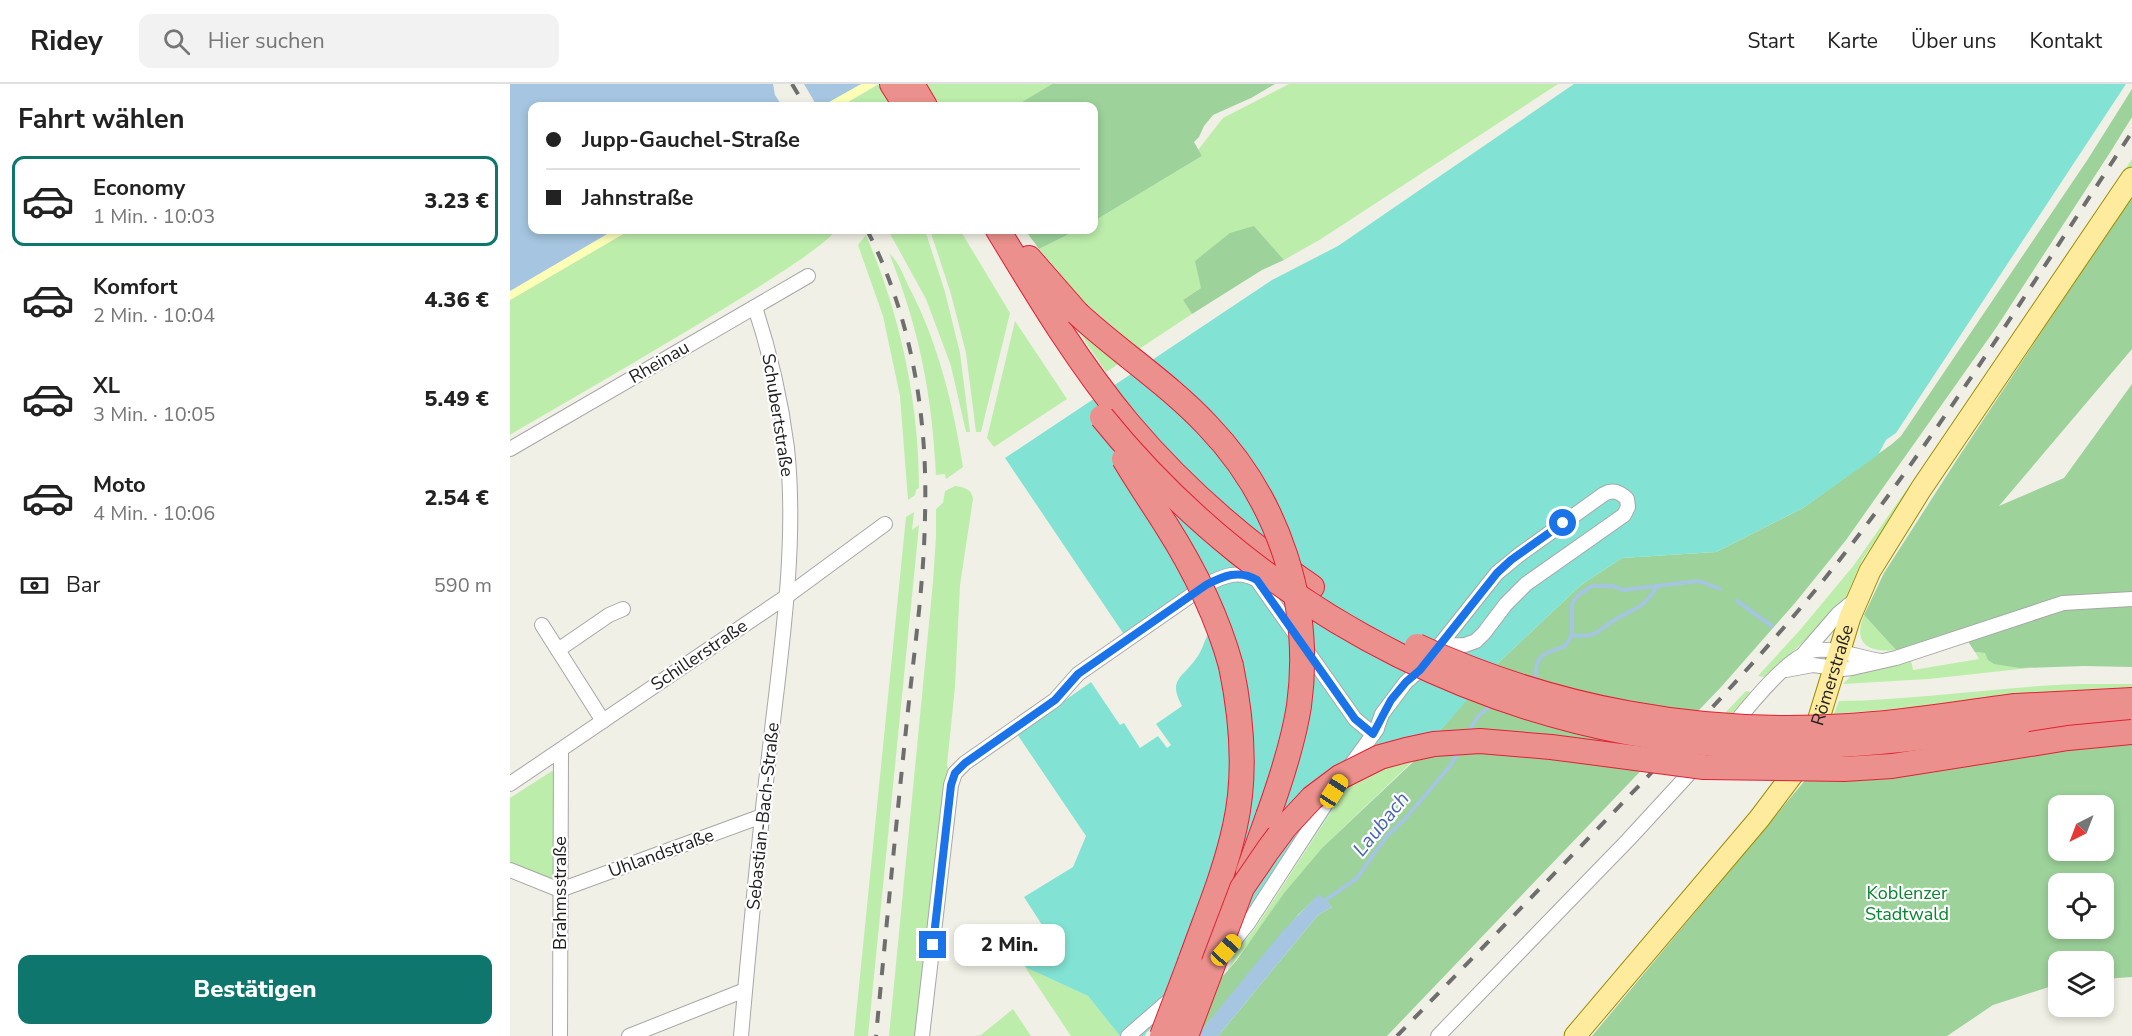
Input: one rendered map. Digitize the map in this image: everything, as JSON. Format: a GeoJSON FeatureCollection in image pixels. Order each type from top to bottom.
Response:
{"type":"FeatureCollection","features":[{"type":"Feature","properties":{"kind":"highway"},"geometry":{"type":"LineString","coordinates":[[892,84],[903,102]]}},
{"type":"Feature","properties":{"kind":"highway"},"geometry":{"type":"LineString","coordinates":[[912,84],[923,102]]}},
{"type":"Feature","properties":{"kind":"highway"},"geometry":{"type":"LineString","coordinates":[[981,234],[1043,334],[1102,417],[1141,463],[1185,507],[1243,557],[1301,599],[1411,662],[1467,686],[1539,711],[1610,729],[1664,738],[1767,747],[1892,741],[2058,721],[2132,718]]}},
{"type":"Feature","properties":{"kind":"highway"},"geometry":{"type":"LineString","coordinates":[[1000,234],[1054,321],[1100,387],[1142,439],[1192,490],[1265,554],[1312,587],[1398,637],[1460,665],[1534,692],[1605,710],[1715,726],[1747,728],[1849,726],[2016,706],[2132,700]]}},
{"type":"Feature","properties":{"kind":"highway"},"geometry":{"type":"LineString","coordinates":[[1011,234],[1077,313],[1190,408],[1221,440],[1250,478],[1280,537],[1294,585],[1302,646],[1301,685],[1288,756],[1242,888],[1186,1036]]}},
{"type":"Feature","properties":{"kind":"highway"},"geometry":{"type":"LineString","coordinates":[[1102,417],[1130,470],[1186,557],[1210,606],[1226,648],[1240,713],[1242,768],[1233,835],[1218,884],[1162,1036]]}},
{"type":"Feature","properties":{"kind":"highway"},"geometry":{"type":"LineString","coordinates":[[1242,888],[1285,827],[1312,798],[1327,786],[1380,757],[1425,746],[1453,742],[1511,743],[1704,767],[1805,770],[1892,766],[2068,738],[2132,732]]}},
{"type":"Feature","properties":{"kind":"main road","name":"Römerstraße"},"geometry":{"type":"LineString","coordinates":[[1575,1036],[1759,819],[1792,776],[1809,747],[1835,660],[1857,599],[1876,561],[1921,489],[2132,178]]}},
{"type":"Feature","properties":{"kind":"street","name":"Rheinau"},"geometry":{"type":"LineString","coordinates":[[510,449],[808,276]]}},
{"type":"Feature","properties":{"kind":"street","name":"Schubertstraße"},"geometry":{"type":"LineString","coordinates":[[755,307],[768,347],[780,400],[787,450],[790,496],[787,596]]}},
{"type":"Feature","properties":{"kind":"street"},"geometry":{"type":"LineString","coordinates":[[1128,1036],[1238,938],[1375,731],[1391,700],[1420,670],[1485,586],[1506,564],[1604,494],[1617,491],[1627,499],[1628,507],[1620,519],[1526,584],[1506,604],[1481,637],[1465,645],[1439,646]]}},
{"type":"Feature","properties":{"kind":"street","name":"Schillerstraße"},"geometry":{"type":"LineString","coordinates":[[510,783],[787,596],[885,524]]}},
{"type":"Feature","properties":{"kind":"street"},"geometry":{"type":"LineString","coordinates":[[922,1036],[951,785],[955,773],[965,763],[1055,700],[1078,674],[1206,585],[1220,577],[1237,574],[1251,576],[1262,585],[1355,719],[1375,731]]}},
{"type":"Feature","properties":{"kind":"street","name":"Sebastian-Bach-Straße"},"geometry":{"type":"LineString","coordinates":[[741,1036],[762,816],[787,596]]}},
{"type":"Feature","properties":{"kind":"street"},"geometry":{"type":"LineString","coordinates":[[1438,1036],[1653,813],[1762,691],[1805,652],[1839,614],[1857,599]]}},
{"type":"Feature","properties":{"kind":"street"},"geometry":{"type":"LineString","coordinates":[[1805,652],[1817,650],[1852,668],[1896,658],[2063,603],[2132,599]]}},
{"type":"Feature","properties":{"kind":"street"},"geometry":{"type":"LineString","coordinates":[[558,650],[609,615],[623,609]]}},
{"type":"Feature","properties":{"kind":"street"},"geometry":{"type":"LineString","coordinates":[[542,625],[603,721]]}},
{"type":"Feature","properties":{"kind":"street"},"geometry":{"type":"LineString","coordinates":[[1784,670],[1835,660]]}},
{"type":"Feature","properties":{"kind":"street","name":"Brahmsstraße"},"geometry":{"type":"LineString","coordinates":[[560,1036],[561,750]]}},
{"type":"Feature","properties":{"kind":"street","name":"Uhlandstraße"},"geometry":{"type":"LineString","coordinates":[[560,890],[762,816]]}},
{"type":"Feature","properties":{"kind":"street"},"geometry":{"type":"LineString","coordinates":[[510,870],[560,890]]}},
{"type":"Feature","properties":{"kind":"street"},"geometry":{"type":"LineString","coordinates":[[629,1036],[745,990]]}},
{"type":"Feature","properties":{"kind":"shaded area"},"geometry":{"type":"Polygon","coordinates":[[[510,84],[861,84],[829,102],[528,102],[528,234],[607,234],[510,291],[510,84]]]}},
{"type":"Feature","properties":{"kind":"shaded area"},"geometry":{"type":"Polygon","coordinates":[[[879,84],[1052,84],[1022,102],[848,102],[879,84]]]}},
{"type":"Feature","properties":{"kind":"shaded area"},"geometry":{"type":"Polygon","coordinates":[[[1289,84],[1558,84],[1321,239],[1284,260],[1254,226],[1201,288],[1183,300],[1192,314],[1139,349],[1084,302],[1039,249],[1069,234],[1098,234],[1098,219],[1202,156],[1198,150],[1223,118],[1289,84]]]}},
{"type":"Feature","properties":{"kind":"shaded area"},"geometry":{"type":"Polygon","coordinates":[[[1574,84],[2126,84],[1896,433],[1886,440],[1878,455],[1803,508],[1716,552],[1622,558],[1581,585],[1497,664],[1437,734],[1353,778],[1240,948],[1145,1036],[1120,1036],[1088,996],[1025,967],[1044,928],[1024,897],[1073,867],[1086,836],[1017,734],[1091,682],[1120,725],[1124,723],[1140,748],[1158,736],[1167,748],[1171,745],[1156,724],[1182,706],[1176,685],[1202,649],[1210,629],[1194,589],[1125,636],[1005,458],[1272,280],[1338,246],[1574,84]]]}},
{"type":"Feature","properties":{"kind":"shaded area"},"geometry":{"type":"Polygon","coordinates":[[[2132,159],[2132,167],[1862,560],[1841,608],[1764,677],[1758,676],[1854,565],[1979,386],[2132,159]]]}},
{"type":"Feature","properties":{"kind":"shaded area"},"geometry":{"type":"Polygon","coordinates":[[[623,234],[831,234],[787,268],[740,298],[510,435],[510,300],[623,234]]]}},
{"type":"Feature","properties":{"kind":"shaded area"},"geometry":{"type":"Polygon","coordinates":[[[890,234],[926,234],[945,292],[960,353],[970,432],[966,432],[951,366],[926,299],[890,234]]]}},
{"type":"Feature","properties":{"kind":"shaded area"},"geometry":{"type":"Polygon","coordinates":[[[931,234],[962,234],[1010,313],[981,432],[976,432],[966,353],[951,294],[931,234]]]}},
{"type":"Feature","properties":{"kind":"shaded area"},"geometry":{"type":"Polygon","coordinates":[[[866,235],[898,327],[911,391],[916,423],[919,488],[908,500],[900,396],[883,316],[858,245],[866,235]]]}},
{"type":"Feature","properties":{"kind":"shaded area"},"geometry":{"type":"Polygon","coordinates":[[[889,253],[900,268],[928,328],[949,396],[963,467],[946,479],[945,474],[936,475],[931,417],[922,362],[908,308],[889,253]]]}},
{"type":"Feature","properties":{"kind":"shaded area"},"geometry":{"type":"Polygon","coordinates":[[[1071,320],[1120,363],[1106,372],[1071,320]]]}},
{"type":"Feature","properties":{"kind":"shaded area"},"geometry":{"type":"Polygon","coordinates":[[[1015,321],[1067,399],[994,447],[987,438],[1015,321]]]}},
{"type":"Feature","properties":{"kind":"shaded area"},"geometry":{"type":"Polygon","coordinates":[[[955,486],[967,489],[973,499],[960,585],[955,687],[947,765],[949,774],[915,1036],[889,1036],[933,582],[936,509],[943,503],[945,491],[955,486]]]}},
{"type":"Feature","properties":{"kind":"shaded area"},"geometry":{"type":"Polygon","coordinates":[[[914,512],[912,530],[919,525],[868,1036],[854,1036],[906,517],[914,512]]]}},
{"type":"Feature","properties":{"kind":"shaded area"},"geometry":{"type":"Polygon","coordinates":[[[1864,615],[1896,650],[1878,650],[1865,644],[1860,633],[1864,615]]]}},
{"type":"Feature","properties":{"kind":"shaded area"},"geometry":{"type":"Polygon","coordinates":[[[1975,652],[1985,653],[2020,668],[2039,667],[1928,679],[1843,684],[1851,676],[1911,660],[1913,670],[1979,659],[1975,652]]]}},
{"type":"Feature","properties":{"kind":"shaded area"},"geometry":{"type":"Polygon","coordinates":[[[2077,684],[2132,684],[2132,689],[1834,714],[1839,701],[2077,684]]]}},
{"type":"Feature","properties":{"kind":"shaded area"},"geometry":{"type":"Polygon","coordinates":[[[1746,691],[1751,692],[1732,714],[1725,713],[1746,691]]]}},
{"type":"Feature","properties":{"kind":"shaded area"},"geometry":{"type":"Polygon","coordinates":[[[1420,754],[1322,848],[1284,893],[1228,970],[1234,955],[1256,927],[1353,778],[1420,754]]]}},
{"type":"Feature","properties":{"kind":"shaded area"},"geometry":{"type":"Polygon","coordinates":[[[552,771],[554,772],[555,879],[552,880],[510,866],[510,798],[552,771]]]}},
{"type":"Feature","properties":{"kind":"shaded area"},"geometry":{"type":"Polygon","coordinates":[[[1319,894],[1332,907],[1318,915],[1218,1036],[1197,1036],[1281,933],[1319,894]]]}},
{"type":"Feature","properties":{"kind":"shaded area"},"geometry":{"type":"Polygon","coordinates":[[[1025,967],[1088,996],[1120,1036],[1071,1036],[1025,967]]]}},
{"type":"Feature","properties":{"kind":"shaded area"},"geometry":{"type":"Polygon","coordinates":[[[1013,1009],[1031,1036],[975,1036],[981,1035],[1013,1009]]]}},
{"type":"Feature","properties":{"kind":"green space"},"geometry":{"type":"Polygon","coordinates":[[[1052,84],[1275,84],[1213,115],[1194,142],[1202,156],[1098,219],[1098,102],[1022,102],[1052,84]]]}},
{"type":"Feature","properties":{"kind":"green space"},"geometry":{"type":"Polygon","coordinates":[[[2132,89],[2132,117],[2111,151],[1996,328],[1846,540],[1795,603],[1722,686],[1387,1036],[1218,1036],[1318,915],[1332,907],[1319,895],[1299,914],[1197,1036],[1170,1036],[1237,960],[1284,893],[1322,848],[1413,762],[1497,664],[1581,585],[1622,558],[1716,552],[1803,508],[1901,436],[2088,159],[2132,89]]]}},
{"type":"Feature","properties":{"kind":"green space"},"geometry":{"type":"Polygon","coordinates":[[[2132,196],[2132,349],[1999,506],[2064,478],[2132,384],[2132,667],[2020,668],[1994,664],[1988,660],[1985,653],[1975,652],[1967,640],[1916,645],[1896,650],[1864,615],[1884,573],[2132,196]]]}},
{"type":"Feature","properties":{"kind":"green space"},"geometry":{"type":"Polygon","coordinates":[[[1254,226],[1284,260],[1262,270],[1192,314],[1183,300],[1201,288],[1195,261],[1230,233],[1254,226]]]}},
{"type":"Feature","properties":{"kind":"green space"},"geometry":{"type":"Polygon","coordinates":[[[1028,234],[1069,234],[1039,249],[1028,234]]]}},
{"type":"Feature","properties":{"kind":"green space","name":"Koblenzer Stadtwald"},"geometry":{"type":"Polygon","coordinates":[[[2132,740],[2132,977],[2114,978],[2114,951],[2048,951],[2048,987],[1993,1005],[1947,1036],[1592,1036],[1807,778],[2132,740]]]}},
{"type":"Feature","properties":{"kind":"sand"},"geometry":{"type":"Polygon","coordinates":[[[861,84],[874,84],[875,86],[848,102],[829,102],[861,84]]]}},
{"type":"Feature","properties":{"kind":"sand"},"geometry":{"type":"Polygon","coordinates":[[[607,234],[623,234],[510,300],[510,291],[607,234]]]}},
{"type":"Feature","properties":{"kind":"pier"},"geometry":{"type":"Polygon","coordinates":[[[773,84],[804,84],[815,102],[779,102],[775,95],[773,84]]]}},
{"type":"Feature","properties":{"kind":"waterway","name":"Laubach"},"geometry":{"type":"LineString","coordinates":[[1530,680],[1536,676],[1540,658],[1548,652],[1565,646],[1572,635],[1572,604],[1577,596],[1592,586],[1613,586],[1623,590],[1699,581],[1720,589]]}},
{"type":"Feature","properties":{"kind":"waterway","name":"Laubach"},"geometry":{"type":"LineString","coordinates":[[1572,635],[1588,636],[1597,632],[1640,606],[1657,587]]}},
{"type":"Feature","properties":{"kind":"waterway","name":"Laubach"},"geometry":{"type":"LineString","coordinates":[[1737,601],[1772,626]]}},
{"type":"Feature","properties":{"kind":"waterway","name":"Laubach"},"geometry":{"type":"LineString","coordinates":[[1468,733],[1478,716],[1492,705]]}},
{"type":"Feature","properties":{"kind":"waterway","name":"Laubach"},"geometry":{"type":"LineString","coordinates":[[1323,902],[1357,878],[1386,837],[1404,820],[1450,766],[1459,751]]}},
{"type":"Feature","properties":{"kind":"railway"},"geometry":{"type":"LineString","coordinates":[[792,84],[803,102]]}},
{"type":"Feature","properties":{"kind":"railway"},"geometry":{"type":"LineString","coordinates":[[1397,1036],[1676,746],[1806,602],[1867,524],[1946,414],[2132,132]]}},
{"type":"Feature","properties":{"kind":"railway"},"geometry":{"type":"LineString","coordinates":[[869,234],[883,263],[906,333],[920,406],[925,479],[921,592],[876,1036]]}},
{"type":"Feature","properties":{"kind":"route"},"geometry":{"type":"LineString","coordinates":[[933,945],[951,785],[955,773],[965,763],[1055,700],[1078,674],[1206,585],[1229,574],[1246,574],[1257,580],[1355,719],[1373,734],[1391,700],[1420,670],[1491,579],[1506,564],[1563,523]]}}]}
